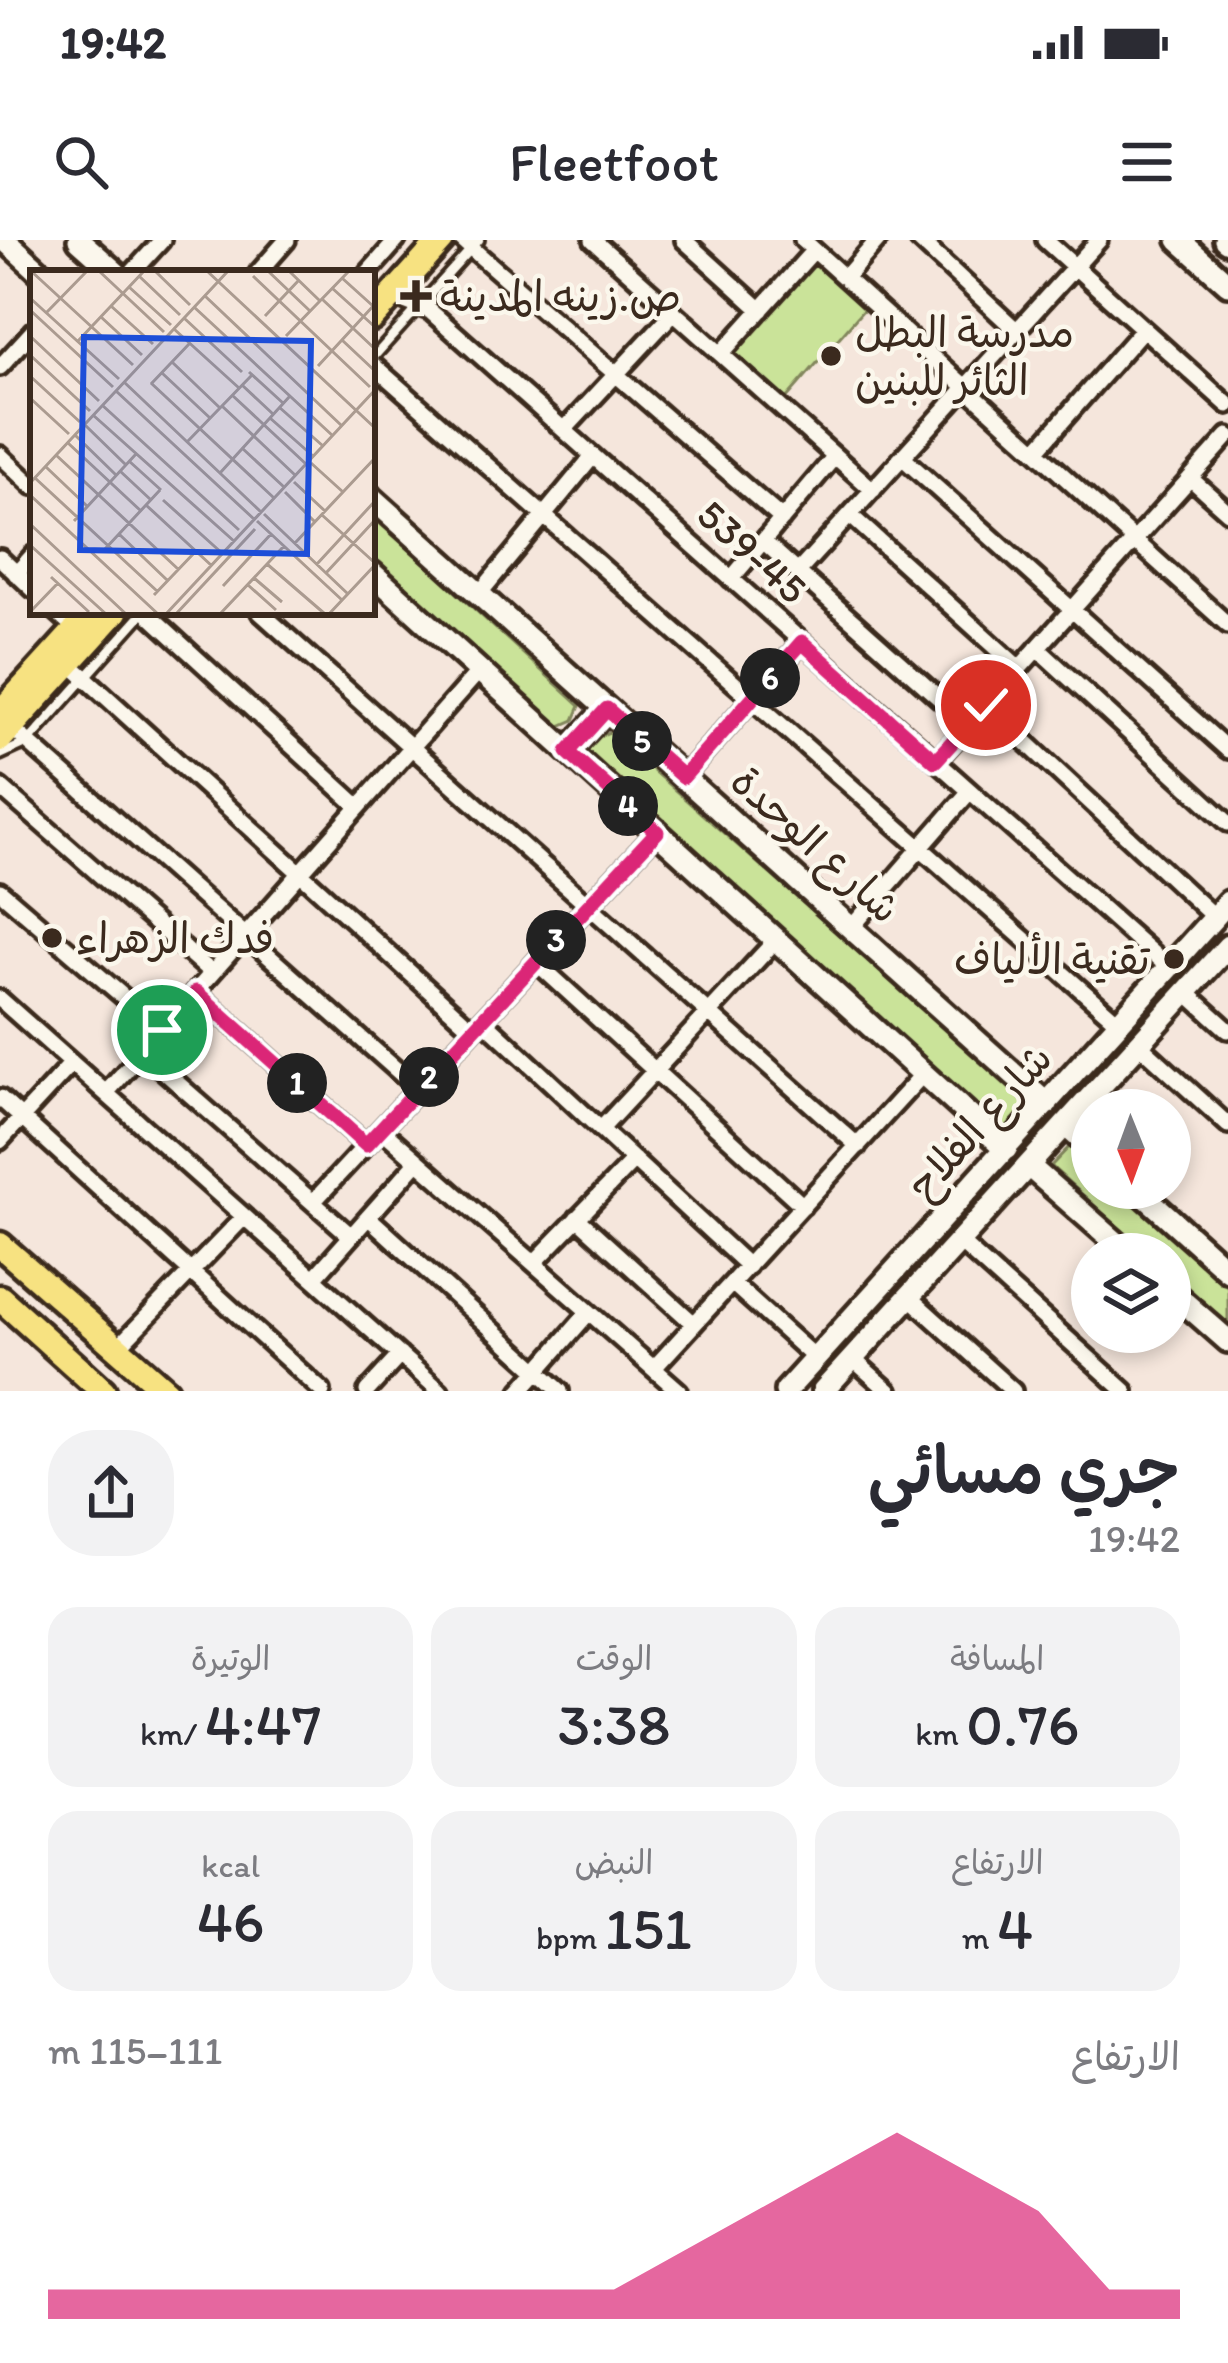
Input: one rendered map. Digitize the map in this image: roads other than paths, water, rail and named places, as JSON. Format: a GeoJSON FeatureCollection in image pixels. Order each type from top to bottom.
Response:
{"type":"FeatureCollection","features":[{"type":"Feature","properties":{"kind":"main road"},"geometry":{"type":"LineString","coordinates":[[375,282],[423,240]]}},
{"type":"Feature","properties":{"kind":"main road"},"geometry":{"type":"LineString","coordinates":[[375,282],[442,240]]}},
{"type":"Feature","properties":{"kind":"main road"},"geometry":{"type":"LineString","coordinates":[[10,730],[77,670],[114,615]]}},
{"type":"Feature","properties":{"kind":"main road"},"geometry":{"type":"LineString","coordinates":[[10,730],[75,618]]}},
{"type":"Feature","properties":{"kind":"main road"},"geometry":{"type":"LineString","coordinates":[[0,1245],[166,1391]]}},
{"type":"Feature","properties":{"kind":"main road"},"geometry":{"type":"LineString","coordinates":[[0,1298],[103,1391]]}},
{"type":"Feature","properties":{"kind":"main road"},"geometry":{"type":"LineString","coordinates":[[76,1366],[112,1342]]}},
{"type":"Feature","properties":{"kind":"street"},"geometry":{"type":"LineString","coordinates":[[5,240],[37,270]]}},
{"type":"Feature","properties":{"kind":"street"},"geometry":{"type":"LineString","coordinates":[[80,240],[113,270]]}},
{"type":"Feature","properties":{"kind":"street"},"geometry":{"type":"LineString","coordinates":[[135,270],[162,240]]}},
{"type":"Feature","properties":{"kind":"street"},"geometry":{"type":"LineString","coordinates":[[261,270],[287,240]]}},
{"type":"Feature","properties":{"kind":"street"},"geometry":{"type":"LineString","coordinates":[[375,282],[398,240]]}},
{"type":"Feature","properties":{"kind":"street"},"geometry":{"type":"LineString","coordinates":[[684,240],[761,310]]}},
{"type":"Feature","properties":{"kind":"street"},"geometry":{"type":"LineString","coordinates":[[845,278],[878,240]]}},
{"type":"Feature","properties":{"kind":"street"},"geometry":{"type":"LineString","coordinates":[[919,240],[1017,331]]}},
{"type":"Feature","properties":{"kind":"street"},"geometry":{"type":"LineString","coordinates":[[1045,240],[1228,405]]}},
{"type":"Feature","properties":{"kind":"street"},"geometry":{"type":"LineString","coordinates":[[798,572],[1099,240]]}},
{"type":"Feature","properties":{"kind":"street"},"geometry":{"type":"LineString","coordinates":[[1179,240],[1228,284]]}},
{"type":"Feature","properties":{"kind":"street"},"geometry":{"type":"LineString","coordinates":[[601,242],[873,490]]}},
{"type":"Feature","properties":{"kind":"street"},"geometry":{"type":"LineString","coordinates":[[470,243],[782,519]]}},
{"type":"Feature","properties":{"kind":"street"},"geometry":{"type":"LineString","coordinates":[[721,354],[809,245],[1228,626]]}},
{"type":"Feature","properties":{"kind":"street","name":"539-45"},"geometry":{"type":"LineString","coordinates":[[375,282],[407,306],[417,304],[564,430],[1168,968]]}},
{"type":"Feature","properties":{"kind":"street"},"geometry":{"type":"LineString","coordinates":[[564,430],[674,312]]}},
{"type":"Feature","properties":{"kind":"street"},"geometry":{"type":"LineString","coordinates":[[1036,451],[1143,328]]}},
{"type":"Feature","properties":{"kind":"street"},"geometry":{"type":"LineString","coordinates":[[0,368],[30,334]]}},
{"type":"Feature","properties":{"kind":"street"},"geometry":{"type":"LineString","coordinates":[[375,365],[1120,1023]]}},
{"type":"Feature","properties":{"kind":"street"},"geometry":{"type":"LineString","coordinates":[[935,761],[1228,436]]}},
{"type":"Feature","properties":{"kind":"street"},"geometry":{"type":"LineString","coordinates":[[479,594],[593,456]]}},
{"type":"Feature","properties":{"kind":"street"},"geometry":{"type":"LineString","coordinates":[[731,579],[835,456]]}},
{"type":"Feature","properties":{"kind":"street"},"geometry":{"type":"LineString","coordinates":[[902,457],[1228,750]]}},
{"type":"Feature","properties":{"kind":"street"},"geometry":{"type":"LineString","coordinates":[[1,459],[30,481]]}},
{"type":"Feature","properties":{"kind":"street"},"geometry":{"type":"LineString","coordinates":[[1190,478],[1228,512]]}},
{"type":"Feature","properties":{"kind":"street","name":"شارع الوحدة"},"geometry":{"type":"LineString","coordinates":[[375,501],[1047,1103]]}},
{"type":"Feature","properties":{"kind":"street"},"geometry":{"type":"LineString","coordinates":[[850,515],[1019,668]]}},
{"type":"Feature","properties":{"kind":"street"},"geometry":{"type":"LineString","coordinates":[[763,541],[968,724]]}},
{"type":"Feature","properties":{"kind":"street"},"geometry":{"type":"LineString","coordinates":[[0,558],[30,586]]}},
{"type":"Feature","properties":{"kind":"street"},"geometry":{"type":"LineString","coordinates":[[16,574],[30,558]]}},
{"type":"Feature","properties":{"kind":"street"},"geometry":{"type":"LineString","coordinates":[[375,576],[1006,1149]]}},
{"type":"Feature","properties":{"kind":"street"},"geometry":{"type":"LineString","coordinates":[[148,615],[359,807]]}},
{"type":"Feature","properties":{"kind":"street"},"geometry":{"type":"LineString","coordinates":[[263,615],[857,1146]]}},
{"type":"Feature","properties":{"kind":"street"},"geometry":{"type":"LineString","coordinates":[[683,777],[802,642]]}},
{"type":"Feature","properties":{"kind":"street"},"geometry":{"type":"LineString","coordinates":[[1037,648],[1228,823]]}},
{"type":"Feature","properties":{"kind":"street"},"geometry":{"type":"LineString","coordinates":[[77,670],[301,873],[601,1129],[748,1266]]}},
{"type":"Feature","properties":{"kind":"street"},"geometry":{"type":"LineString","coordinates":[[106,1093],[479,670]]}},
{"type":"Feature","properties":{"kind":"street"},"geometry":{"type":"LineString","coordinates":[[986,705],[1221,910]]}},
{"type":"Feature","properties":{"kind":"street"},"geometry":{"type":"LineString","coordinates":[[568,752],[607,709]]}},
{"type":"Feature","properties":{"kind":"street"},"geometry":{"type":"LineString","coordinates":[[10,730],[418,1089]]}},
{"type":"Feature","properties":{"kind":"street"},"geometry":{"type":"LineString","coordinates":[[0,788],[212,973]]}},
{"type":"Feature","properties":{"kind":"street"},"geometry":{"type":"LineString","coordinates":[[851,928],[970,791]]}},
{"type":"Feature","properties":{"kind":"street"},"geometry":{"type":"LineString","coordinates":[[313,1202],[657,832]]}},
{"type":"Feature","properties":{"kind":"street"},"geometry":{"type":"LineString","coordinates":[[0,892],[162,1030]]}},
{"type":"Feature","properties":{"kind":"street","name":"شارع الفلاح"},"geometry":{"type":"LineString","coordinates":[[786,1391],[1221,910]]}},
{"type":"Feature","properties":{"kind":"street"},"geometry":{"type":"LineString","coordinates":[[601,1129],[776,940]]}},
{"type":"Feature","properties":{"kind":"street","name":"شارع الفلاح"},"geometry":{"type":"LineString","coordinates":[[823,1391],[1228,946]]}},
{"type":"Feature","properties":{"kind":"street"},"geometry":{"type":"LineString","coordinates":[[536,962],[803,1206]]}},
{"type":"Feature","properties":{"kind":"street"},"geometry":{"type":"LineString","coordinates":[[196,992],[366,1145]]}},
{"type":"Feature","properties":{"kind":"street"},"geometry":{"type":"LineString","coordinates":[[1186,992],[1228,1030]]}},
{"type":"Feature","properties":{"kind":"street"},"geometry":{"type":"LineString","coordinates":[[0,999],[440,1391]]}},
{"type":"Feature","properties":{"kind":"street"},"geometry":{"type":"LineString","coordinates":[[1139,1044],[1228,1126]]}},
{"type":"Feature","properties":{"kind":"street"},"geometry":{"type":"LineString","coordinates":[[142,1052],[351,1236]]}},
{"type":"Feature","properties":{"kind":"street"},"geometry":{"type":"LineString","coordinates":[[0,1141],[72,1063]]}},
{"type":"Feature","properties":{"kind":"street"},"geometry":{"type":"LineString","coordinates":[[654,1368],[923,1074]]}},
{"type":"Feature","properties":{"kind":"street"},"geometry":{"type":"LineString","coordinates":[[0,1098],[322,1391]]}},
{"type":"Feature","properties":{"kind":"street"},"geometry":{"type":"LineString","coordinates":[[1066,1126],[1071,1130]]}},
{"type":"Feature","properties":{"kind":"street"},"geometry":{"type":"LineString","coordinates":[[381,1129],[679,1391]]}},
{"type":"Feature","properties":{"kind":"street"},"geometry":{"type":"LineString","coordinates":[[534,1263],[634,1160]]}},
{"type":"Feature","properties":{"kind":"street"},"geometry":{"type":"LineString","coordinates":[[314,1278],[418,1161]]}},
{"type":"Feature","properties":{"kind":"street"},"geometry":{"type":"LineString","coordinates":[[1030,1166],[1105,1233]]}},
{"type":"Feature","properties":{"kind":"street"},"geometry":{"type":"LineString","coordinates":[[1159,1209],[1228,1271]]}},
{"type":"Feature","properties":{"kind":"street"},"geometry":{"type":"LineString","coordinates":[[112,1342],[244,1217]]}},
{"type":"Feature","properties":{"kind":"street"},"geometry":{"type":"LineString","coordinates":[[368,1217],[560,1391]]}},
{"type":"Feature","properties":{"kind":"street"},"geometry":{"type":"LineString","coordinates":[[577,1218],[694,1324]]}},
{"type":"Feature","properties":{"kind":"street"},"geometry":{"type":"LineString","coordinates":[[960,1243],[1125,1391]]}},
{"type":"Feature","properties":{"kind":"street"},"geometry":{"type":"LineString","coordinates":[[732,1283],[815,1358]]}},
{"type":"Feature","properties":{"kind":"street"},"geometry":{"type":"LineString","coordinates":[[910,1298],[1012,1391]]}},
{"type":"Feature","properties":{"kind":"street"},"geometry":{"type":"LineString","coordinates":[[1191,1308],[1228,1341]]}},
{"type":"Feature","properties":{"kind":"street"},"geometry":{"type":"LineString","coordinates":[[520,1391],[589,1312]]}},
{"type":"Feature","properties":{"kind":"street"},"geometry":{"type":"LineString","coordinates":[[367,1391],[400,1355]]}},
{"type":"Feature","properties":{"kind":"street"},"geometry":{"type":"LineString","coordinates":[[853,1359],[889,1391]]}},
{"type":"Feature","properties":{"kind":"lane"},"geometry":{"type":"LineString","coordinates":[[375,358],[470,243]]}},
{"type":"Feature","properties":{"kind":"lane"},"geometry":{"type":"LineString","coordinates":[[77,670],[141,615]]}},
{"type":"Feature","properties":{"kind":"lane"},"geometry":{"type":"LineString","coordinates":[[0,755],[10,730]]}},
{"type":"Feature","properties":{"kind":"place","name":"ص.زينه المدينة"},"geometry":{"type":"Point","coordinates":[416,296]}},
{"type":"Feature","properties":{"kind":"place","name":"مدرسة البطل الثائر للبنين"},"geometry":{"type":"Point","coordinates":[831,356]}},
{"type":"Feature","properties":{"kind":"place","name":"فدك الزهراء"},"geometry":{"type":"Point","coordinates":[52,938]}},
{"type":"Feature","properties":{"kind":"place","name":"تقنية الألياف"},"geometry":{"type":"Point","coordinates":[1174,959]}}]}
